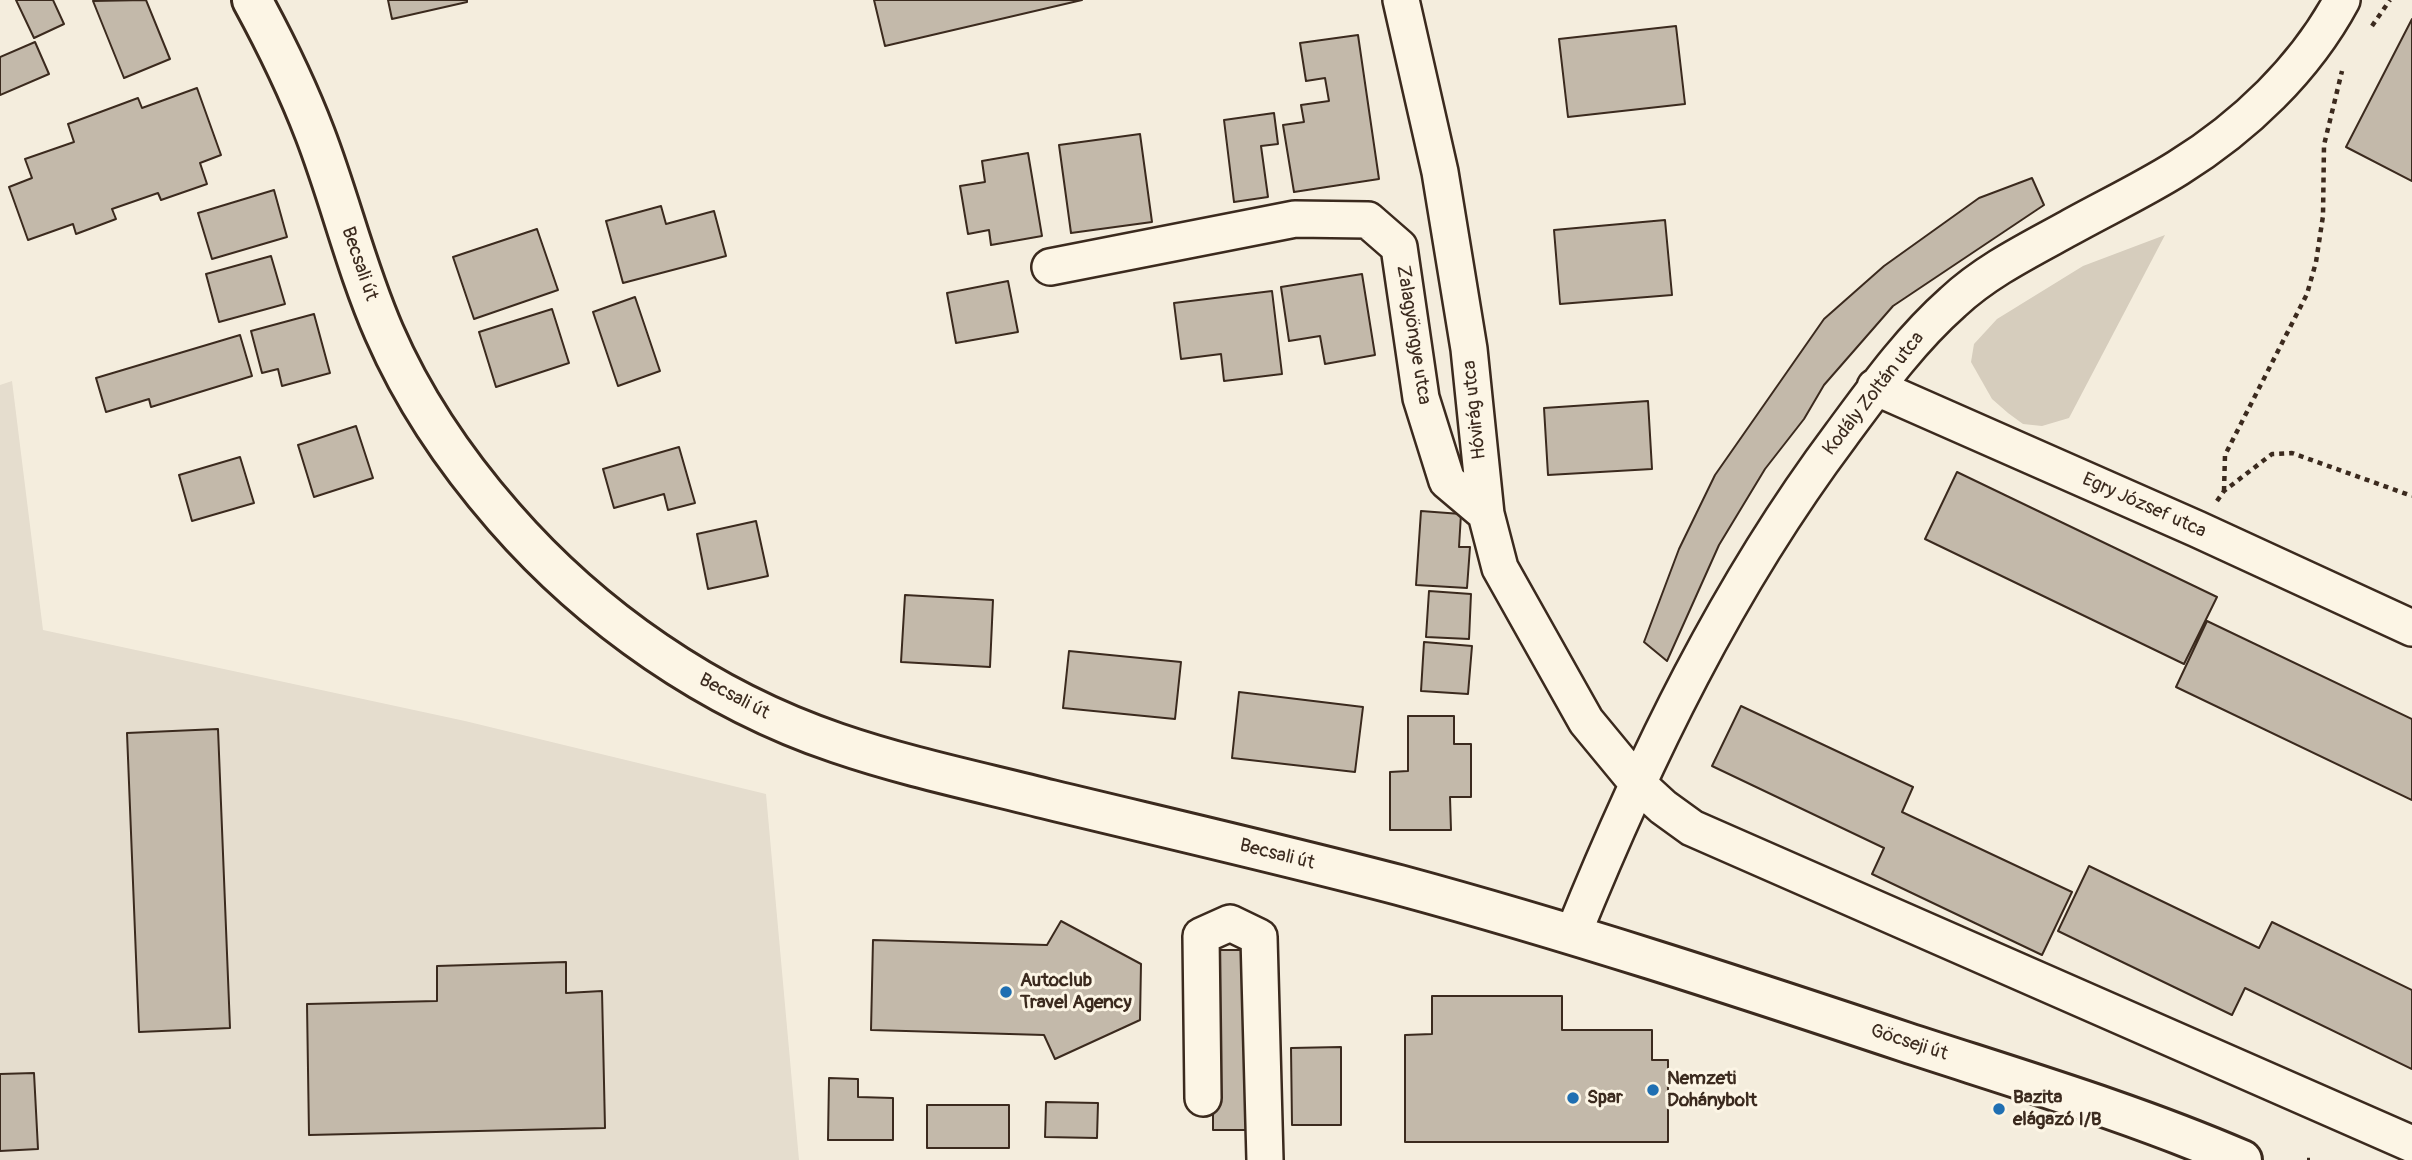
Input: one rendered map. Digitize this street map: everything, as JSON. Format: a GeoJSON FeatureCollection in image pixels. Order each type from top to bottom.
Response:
{"type":"FeatureCollection","features":[{"type":"Feature","properties":{"kind":"main road","name":"Becsali út"},"geometry":{"type":"LineString","coordinates":[[252,0],[284,59],[316,136],[370,296],[406,378],[453,453],[504,517],[553,568],[632,634],[704,683],[782,722],[837,743],[926,769],[1397,885],[1573,934]]}},
{"type":"Feature","properties":{"kind":"main road","name":"Göcseji út"},"geometry":{"type":"LineString","coordinates":[[1573,934],[1696,972],[2099,1106],[2242,1160]]}},
{"type":"Feature","properties":{"kind":"street","name":"Hóvirág utca"},"geometry":{"type":"LineString","coordinates":[[1401,0],[1440,172],[1469,349],[1486,514],[1500,568],[1586,721],[1638,785],[1692,828],[2412,1144]]}},
{"type":"Feature","properties":{"kind":"street","name":"Kodály Zoltán utca"},"geometry":{"type":"LineString","coordinates":[[1573,934],[1638,785],[1720,621],[1766,541],[1807,479],[1875,387],[1954,300],[1990,274],[2179,167],[2240,123],[2290,76],[2342,0]]}},
{"type":"Feature","properties":{"kind":"street","name":"Zalagyöngye utca"},"geometry":{"type":"LineString","coordinates":[[1049,267],[1295,219],[1367,220],[1399,247],[1421,398],[1447,481],[1486,514]]}},
{"type":"Feature","properties":{"kind":"street","name":"Egry József utca"},"geometry":{"type":"LineString","coordinates":[[1875,387],[2197,528],[2412,628]]}},
{"type":"Feature","properties":{"kind":"street"},"geometry":{"type":"LineString","coordinates":[[1203,1098],[1201,936],[1230,923],[1259,937],[1265,1160]]}},
{"type":"Feature","properties":{"kind":"path"},"geometry":{"type":"LineString","coordinates":[[2367,33],[2390,0]]}},
{"type":"Feature","properties":{"kind":"path"},"geometry":{"type":"LineString","coordinates":[[2224,491],[2225,455],[2306,294],[2313,272],[2323,216],[2324,145],[2343,66]]}},
{"type":"Feature","properties":{"kind":"path"},"geometry":{"type":"LineString","coordinates":[[2197,528],[2224,491],[2272,454],[2292,453],[2412,496]]}},
{"type":"Feature","properties":{"kind":"shaded area"},"geometry":{"type":"Polygon","coordinates":[[[2165,235],[2069,418],[2042,426],[2023,424],[1992,399],[1971,362],[1974,344],[1997,319],[2083,266],[2165,235]]]}},
{"type":"Feature","properties":{"kind":"shaded area"},"geometry":{"type":"Polygon","coordinates":[[[12,381],[43,630],[465,721],[766,794],[799,1160],[0,1160],[0,385],[12,381]]]}},
{"type":"Feature","properties":{"kind":"building"},"geometry":{"type":"Polygon","coordinates":[[[16,0],[53,0],[64,24],[34,38],[16,0]]]}},
{"type":"Feature","properties":{"kind":"building"},"geometry":{"type":"Polygon","coordinates":[[[146,0],[170,59],[124,78],[93,1],[146,0]]]}},
{"type":"Feature","properties":{"kind":"building"},"geometry":{"type":"Polygon","coordinates":[[[388,0],[467,0],[467,2],[392,19],[388,0]]]}},
{"type":"Feature","properties":{"kind":"building"},"geometry":{"type":"Polygon","coordinates":[[[874,0],[1082,0],[885,46],[874,0]]]}},
{"type":"Feature","properties":{"kind":"building"},"geometry":{"type":"Polygon","coordinates":[[[2412,19],[2412,181],[2346,147],[2412,19]]]}},
{"type":"Feature","properties":{"kind":"building"},"geometry":{"type":"Polygon","coordinates":[[[1676,26],[1685,104],[1568,117],[1559,39],[1676,26]]]}},
{"type":"Feature","properties":{"kind":"building"},"geometry":{"type":"Polygon","coordinates":[[[1358,35],[1379,179],[1294,192],[1283,125],[1304,122],[1301,105],[1329,101],[1325,78],[1306,81],[1300,43],[1358,35]]]}},
{"type":"Feature","properties":{"kind":"building"},"geometry":{"type":"Polygon","coordinates":[[[35,42],[49,74],[0,95],[0,57],[35,42]]]}},
{"type":"Feature","properties":{"kind":"building"},"geometry":{"type":"Polygon","coordinates":[[[197,88],[221,155],[200,163],[207,184],[161,200],[158,193],[112,209],[116,219],[76,234],[73,224],[28,240],[9,187],[32,178],[25,159],[74,142],[68,124],[138,98],[142,108],[197,88]]]}},
{"type":"Feature","properties":{"kind":"building"},"geometry":{"type":"Polygon","coordinates":[[[1274,113],[1278,144],[1261,146],[1268,197],[1234,202],[1224,120],[1274,113]]]}},
{"type":"Feature","properties":{"kind":"building"},"geometry":{"type":"Polygon","coordinates":[[[1140,134],[1152,222],[1071,233],[1059,145],[1140,134]]]}},
{"type":"Feature","properties":{"kind":"building"},"geometry":{"type":"Polygon","coordinates":[[[1028,153],[1042,236],[991,245],[989,230],[968,234],[960,186],[985,182],[982,161],[1028,153]]]}},
{"type":"Feature","properties":{"kind":"building"},"geometry":{"type":"Polygon","coordinates":[[[2032,178],[2044,205],[1893,306],[1824,385],[1804,419],[1765,469],[1719,545],[1667,661],[1644,642],[1679,549],[1715,475],[1824,319],[1884,266],[1979,198],[2032,178]]]}},
{"type":"Feature","properties":{"kind":"building"},"geometry":{"type":"Polygon","coordinates":[[[274,190],[287,237],[212,259],[198,213],[274,190]]]}},
{"type":"Feature","properties":{"kind":"building"},"geometry":{"type":"Polygon","coordinates":[[[661,206],[666,224],[714,211],[726,256],[623,283],[606,221],[661,206]]]}},
{"type":"Feature","properties":{"kind":"building"},"geometry":{"type":"Polygon","coordinates":[[[1665,220],[1672,295],[1560,304],[1554,230],[1665,220]]]}},
{"type":"Feature","properties":{"kind":"building"},"geometry":{"type":"Polygon","coordinates":[[[537,229],[558,290],[474,319],[453,257],[537,229]]]}},
{"type":"Feature","properties":{"kind":"building"},"geometry":{"type":"Polygon","coordinates":[[[271,256],[285,304],[219,322],[206,274],[271,256]]]}},
{"type":"Feature","properties":{"kind":"building"},"geometry":{"type":"Polygon","coordinates":[[[1362,274],[1375,355],[1325,364],[1320,336],[1289,341],[1281,287],[1362,274]]]}},
{"type":"Feature","properties":{"kind":"building"},"geometry":{"type":"Polygon","coordinates":[[[1008,281],[1018,332],[956,343],[947,293],[1008,281]]]}},
{"type":"Feature","properties":{"kind":"building"},"geometry":{"type":"Polygon","coordinates":[[[1272,291],[1282,374],[1224,381],[1221,354],[1181,359],[1174,303],[1272,291]]]}},
{"type":"Feature","properties":{"kind":"building"},"geometry":{"type":"Polygon","coordinates":[[[635,297],[660,371],[618,386],[593,312],[635,297]]]}},
{"type":"Feature","properties":{"kind":"building"},"geometry":{"type":"Polygon","coordinates":[[[552,309],[569,363],[496,387],[479,332],[552,309]]]}},
{"type":"Feature","properties":{"kind":"building"},"geometry":{"type":"Polygon","coordinates":[[[314,314],[330,373],[282,386],[278,369],[262,373],[251,331],[314,314]]]}},
{"type":"Feature","properties":{"kind":"building"},"geometry":{"type":"Polygon","coordinates":[[[240,335],[252,376],[151,407],[149,399],[106,412],[96,378],[240,335]]]}},
{"type":"Feature","properties":{"kind":"building"},"geometry":{"type":"Polygon","coordinates":[[[1648,401],[1652,469],[1548,475],[1544,408],[1648,401]]]}},
{"type":"Feature","properties":{"kind":"building"},"geometry":{"type":"Polygon","coordinates":[[[356,426],[373,478],[314,497],[298,445],[356,426]]]}},
{"type":"Feature","properties":{"kind":"building"},"geometry":{"type":"Polygon","coordinates":[[[679,447],[695,503],[668,510],[664,494],[614,508],[603,469],[679,447]]]}},
{"type":"Feature","properties":{"kind":"building"},"geometry":{"type":"Polygon","coordinates":[[[240,457],[254,503],[192,521],[179,475],[240,457]]]}},
{"type":"Feature","properties":{"kind":"building"},"geometry":{"type":"Polygon","coordinates":[[[1957,472],[2217,597],[2184,664],[1925,539],[1957,472]]]}},
{"type":"Feature","properties":{"kind":"building"},"geometry":{"type":"Polygon","coordinates":[[[1421,511],[1461,514],[1459,547],[1470,547],[1467,588],[1416,585],[1421,511]]]}},
{"type":"Feature","properties":{"kind":"building"},"geometry":{"type":"Polygon","coordinates":[[[756,521],[768,576],[708,589],[697,534],[756,521]]]}},
{"type":"Feature","properties":{"kind":"building"},"geometry":{"type":"Polygon","coordinates":[[[1429,591],[1471,594],[1469,639],[1426,637],[1429,591]]]}},
{"type":"Feature","properties":{"kind":"building"},"geometry":{"type":"Polygon","coordinates":[[[905,595],[993,600],[990,667],[901,662],[905,595]]]}},
{"type":"Feature","properties":{"kind":"building"},"geometry":{"type":"Polygon","coordinates":[[[2207,621],[2412,719],[2412,800],[2176,687],[2207,621]]]}},
{"type":"Feature","properties":{"kind":"building"},"geometry":{"type":"Polygon","coordinates":[[[1424,642],[1472,646],[1468,694],[1421,691],[1424,642]]]}},
{"type":"Feature","properties":{"kind":"building"},"geometry":{"type":"Polygon","coordinates":[[[1069,651],[1181,662],[1175,719],[1063,708],[1069,651]]]}},
{"type":"Feature","properties":{"kind":"building"},"geometry":{"type":"Polygon","coordinates":[[[1239,692],[1363,707],[1355,772],[1232,758],[1239,692]]]}},
{"type":"Feature","properties":{"kind":"building"},"geometry":{"type":"Polygon","coordinates":[[[1741,706],[1913,787],[1902,812],[2072,892],[2042,955],[1872,874],[1884,848],[1712,766],[1741,706]]]}},
{"type":"Feature","properties":{"kind":"building"},"geometry":{"type":"Polygon","coordinates":[[[1408,716],[1454,716],[1454,744],[1471,744],[1471,797],[1450,797],[1451,830],[1390,830],[1390,772],[1408,771],[1408,716]]]}},
{"type":"Feature","properties":{"kind":"building"},"geometry":{"type":"Polygon","coordinates":[[[218,729],[230,1028],[139,1032],[127,733],[218,729]]]}},
{"type":"Feature","properties":{"kind":"building"},"geometry":{"type":"Polygon","coordinates":[[[2089,866],[2259,948],[2272,922],[2412,990],[2412,1069],[2245,988],[2232,1015],[2058,931],[2089,866]]]}},
{"type":"Feature","properties":{"kind":"building","name":"Autoclub Travel Agency"},"geometry":{"type":"Polygon","coordinates":[[[1061,921],[1141,964],[1140,1020],[1055,1059],[1044,1035],[871,1030],[873,940],[1047,945],[1061,921]]]}},
{"type":"Feature","properties":{"kind":"building"},"geometry":{"type":"Polygon","coordinates":[[[1213,950],[1246,950],[1247,1130],[1213,1130],[1213,950]]]}},
{"type":"Feature","properties":{"kind":"building"},"geometry":{"type":"Polygon","coordinates":[[[566,962],[566,993],[602,991],[605,1128],[309,1135],[307,1004],[437,1001],[437,966],[566,962]]]}},
{"type":"Feature","properties":{"kind":"building"},"geometry":{"type":"Polygon","coordinates":[[[1432,996],[1562,996],[1562,1030],[1652,1030],[1652,1060],[1668,1060],[1668,1142],[1405,1142],[1405,1035],[1432,1034],[1432,996]]]}},
{"type":"Feature","properties":{"kind":"building"},"geometry":{"type":"Polygon","coordinates":[[[1341,1047],[1341,1125],[1292,1125],[1291,1048],[1341,1047]]]}},
{"type":"Feature","properties":{"kind":"building"},"geometry":{"type":"Polygon","coordinates":[[[34,1073],[38,1149],[0,1151],[0,1074],[34,1073]]]}},
{"type":"Feature","properties":{"kind":"building"},"geometry":{"type":"Polygon","coordinates":[[[829,1078],[858,1079],[858,1097],[893,1098],[893,1140],[828,1140],[829,1078]]]}},
{"type":"Feature","properties":{"kind":"building"},"geometry":{"type":"Polygon","coordinates":[[[1046,1102],[1098,1103],[1097,1138],[1045,1137],[1046,1102]]]}},
{"type":"Feature","properties":{"kind":"building"},"geometry":{"type":"Polygon","coordinates":[[[927,1105],[1009,1105],[1009,1148],[927,1148],[927,1105]]]}},
{"type":"Feature","properties":{"kind":"place","name":"Autoclub Travel Agency"},"geometry":{"type":"Point","coordinates":[1006,992]}},
{"type":"Feature","properties":{"kind":"place","name":"Nemzeti Dohánybolt"},"geometry":{"type":"Point","coordinates":[1653,1090]}},
{"type":"Feature","properties":{"kind":"place","name":"Spar"},"geometry":{"type":"Point","coordinates":[1573,1098]}},
{"type":"Feature","properties":{"kind":"place","name":"Bazita elágazó I/B"},"geometry":{"type":"Point","coordinates":[1999,1109]}}]}
